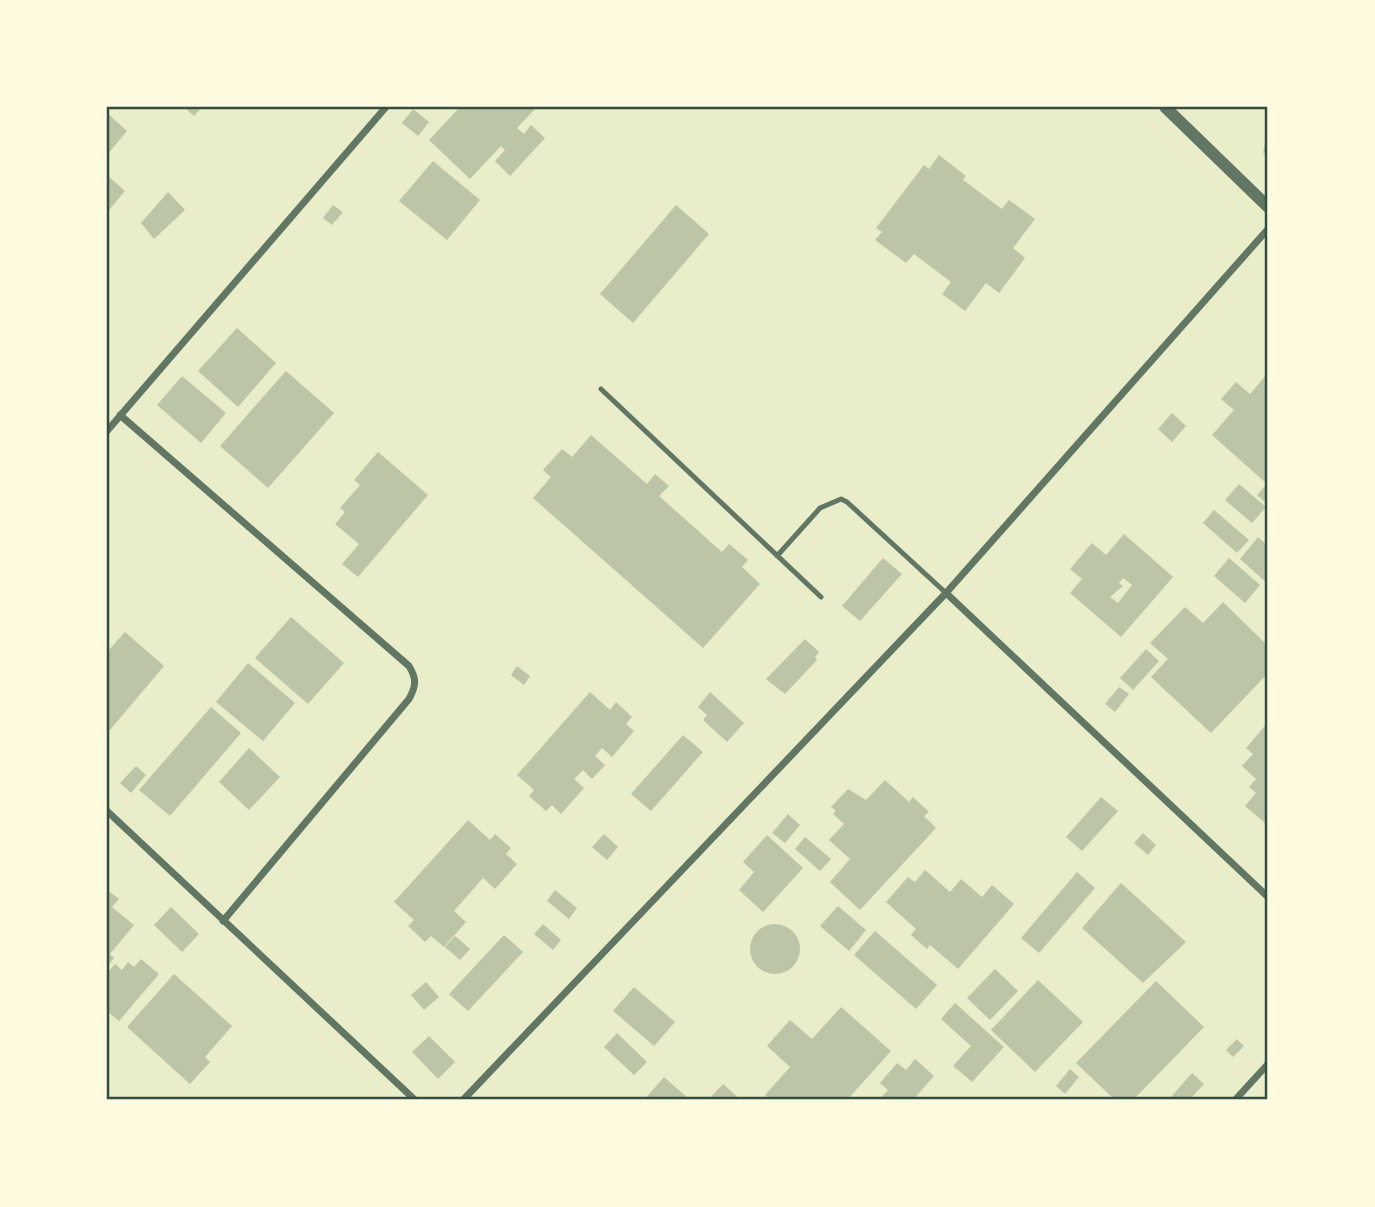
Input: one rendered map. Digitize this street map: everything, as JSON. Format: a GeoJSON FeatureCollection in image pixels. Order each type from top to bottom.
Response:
{"type":"FeatureCollection","features":[{"type":"Feature","properties":{"kind":"street"},"geometry":{"type":"LineString","coordinates":[[107,431],[386,107]]}},
{"type":"Feature","properties":{"kind":"street"},"geometry":{"type":"LineString","coordinates":[[1165,107],[1268,207]]}},
{"type":"Feature","properties":{"kind":"street"},"geometry":{"type":"LineString","coordinates":[[463,1100],[946,593],[1268,229]]}},
{"type":"Feature","properties":{"kind":"street"},"geometry":{"type":"LineString","coordinates":[[120,415],[409,666],[415,676],[416,687],[410,699],[223,921]]}},
{"type":"Feature","properties":{"kind":"street"},"geometry":{"type":"LineString","coordinates":[[946,593],[1268,897]]}},
{"type":"Feature","properties":{"kind":"street"},"geometry":{"type":"LineString","coordinates":[[107,811],[415,1100]]}},
{"type":"Feature","properties":{"kind":"street"},"geometry":{"type":"LineString","coordinates":[[1235,1100],[1268,1064]]}},
{"type":"Feature","properties":{"kind":"lane"},"geometry":{"type":"LineString","coordinates":[[601,389],[821,597]]}},
{"type":"Feature","properties":{"kind":"lane"},"geometry":{"type":"LineString","coordinates":[[777,556],[820,508],[841,499],[946,593]]}},
{"type":"Feature","properties":{"kind":"building"},"geometry":{"type":"Polygon","coordinates":[[[184,107],[202,107],[194,116],[184,107]]]}},
{"type":"Feature","properties":{"kind":"building"},"geometry":{"type":"Polygon","coordinates":[[[460,107],[537,107],[517,128],[524,134],[531,125],[545,138],[510,176],[495,161],[505,150],[501,146],[470,179],[429,140],[460,107]]]}},
{"type":"Feature","properties":{"kind":"building"},"geometry":{"type":"Polygon","coordinates":[[[413,109],[429,122],[418,136],[402,123],[413,109]]]}},
{"type":"Feature","properties":{"kind":"building"},"geometry":{"type":"Polygon","coordinates":[[[107,113],[127,131],[107,155],[107,113]]]}},
{"type":"Feature","properties":{"kind":"building"},"geometry":{"type":"Polygon","coordinates":[[[1268,132],[1268,154],[1263,153],[1268,132]]]}},
{"type":"Feature","properties":{"kind":"building"},"geometry":{"type":"Polygon","coordinates":[[[939,155],[966,176],[963,180],[1002,209],[1009,200],[1035,219],[1013,248],[1025,258],[999,293],[986,283],[965,311],[942,294],[951,282],[914,254],[906,263],[875,240],[882,232],[876,228],[924,165],[929,169],[939,155]]]}},
{"type":"Feature","properties":{"kind":"building"},"geometry":{"type":"Polygon","coordinates":[[[433,161],[480,200],[447,240],[399,201],[433,161]]]}},
{"type":"Feature","properties":{"kind":"building"},"geometry":{"type":"Polygon","coordinates":[[[107,175],[125,191],[109,210],[107,208],[107,175]]]}},
{"type":"Feature","properties":{"kind":"building"},"geometry":{"type":"Polygon","coordinates":[[[168,192],[185,210],[154,239],[141,223],[168,192]]]}},
{"type":"Feature","properties":{"kind":"building"},"geometry":{"type":"Polygon","coordinates":[[[333,205],[343,212],[332,225],[323,218],[333,205]]]}},
{"type":"Feature","properties":{"kind":"building"},"geometry":{"type":"Polygon","coordinates":[[[676,205],[709,234],[633,323],[600,294],[676,205]]]}},
{"type":"Feature","properties":{"kind":"building"},"geometry":{"type":"Polygon","coordinates":[[[237,328],[276,363],[238,407],[198,371],[237,328]]]}},
{"type":"Feature","properties":{"kind":"building"},"geometry":{"type":"Polygon","coordinates":[[[286,371],[334,413],[268,488],[220,446],[286,371]]]}},
{"type":"Feature","properties":{"kind":"building"},"geometry":{"type":"Polygon","coordinates":[[[1268,373],[1268,505],[1257,495],[1267,484],[1212,435],[1234,410],[1221,399],[1236,382],[1250,394],[1268,373]]]}},
{"type":"Feature","properties":{"kind":"building"},"geometry":{"type":"Polygon","coordinates":[[[182,376],[226,413],[201,443],[157,405],[182,376]]]}},
{"type":"Feature","properties":{"kind":"building"},"geometry":{"type":"Polygon","coordinates":[[[1172,413],[1186,426],[1172,442],[1158,429],[1172,413]]]}},
{"type":"Feature","properties":{"kind":"building"},"geometry":{"type":"Polygon","coordinates":[[[591,435],[647,484],[655,474],[669,486],[659,496],[722,552],[729,544],[748,560],[742,567],[760,584],[703,648],[533,498],[551,477],[543,470],[562,449],[572,457],[591,435]]]}},
{"type":"Feature","properties":{"kind":"building"},"geometry":{"type":"Polygon","coordinates":[[[378,452],[428,495],[358,577],[342,564],[359,544],[335,524],[345,512],[340,508],[360,485],[354,480],[378,452]]]}},
{"type":"Feature","properties":{"kind":"building"},"geometry":{"type":"Polygon","coordinates":[[[1239,484],[1266,507],[1252,523],[1225,500],[1239,484]]]}},
{"type":"Feature","properties":{"kind":"building"},"geometry":{"type":"Polygon","coordinates":[[[1214,510],[1249,540],[1237,553],[1203,523],[1214,510]]]}},
{"type":"Feature","properties":{"kind":"building"},"geometry":{"type":"Polygon","coordinates":[[[1124,534],[1173,577],[1121,637],[1070,593],[1082,579],[1070,569],[1092,543],[1106,555],[1124,534]],[[1123,578],[1119,583],[1123,586],[1110,597],[1118,603],[1132,585],[1123,578]]]}},
{"type":"Feature","properties":{"kind":"building"},"geometry":{"type":"Polygon","coordinates":[[[1258,537],[1268,546],[1268,584],[1240,559],[1258,537]]]}},
{"type":"Feature","properties":{"kind":"building"},"geometry":{"type":"Polygon","coordinates":[[[883,558],[902,574],[860,621],[842,606],[883,558]]]}},
{"type":"Feature","properties":{"kind":"building"},"geometry":{"type":"Polygon","coordinates":[[[1229,558],[1260,585],[1245,603],[1214,576],[1229,558]]]}},
{"type":"Feature","properties":{"kind":"building"},"geometry":{"type":"Polygon","coordinates":[[[1223,602],[1268,646],[1268,673],[1211,733],[1151,677],[1168,659],[1150,643],[1185,607],[1203,623],[1223,602]]]}},
{"type":"Feature","properties":{"kind":"building"},"geometry":{"type":"Polygon","coordinates":[[[291,617],[344,663],[308,704],[255,658],[291,617]]]}},
{"type":"Feature","properties":{"kind":"building"},"geometry":{"type":"Polygon","coordinates":[[[125,632],[164,666],[110,730],[107,727],[107,652],[125,632]]]}},
{"type":"Feature","properties":{"kind":"building"},"geometry":{"type":"Polygon","coordinates":[[[805,639],[819,652],[815,657],[817,660],[785,694],[766,679],[805,639]]]}},
{"type":"Feature","properties":{"kind":"building"},"geometry":{"type":"Polygon","coordinates":[[[1146,649],[1159,661],[1133,690],[1120,678],[1146,649]]]}},
{"type":"Feature","properties":{"kind":"building"},"geometry":{"type":"Polygon","coordinates":[[[248,663],[295,703],[263,741],[216,702],[248,663]]]}},
{"type":"Feature","properties":{"kind":"building"},"geometry":{"type":"Polygon","coordinates":[[[517,666],[530,676],[524,685],[511,675],[517,666]]]}},
{"type":"Feature","properties":{"kind":"building"},"geometry":{"type":"Polygon","coordinates":[[[1119,687],[1129,694],[1115,712],[1105,704],[1119,687]]]}},
{"type":"Feature","properties":{"kind":"building"},"geometry":{"type":"Polygon","coordinates":[[[590,692],[610,710],[616,702],[632,717],[626,724],[634,731],[612,757],[602,748],[595,756],[605,765],[592,779],[583,770],[574,779],[584,788],[561,814],[552,805],[546,811],[529,796],[534,790],[517,775],[590,692]]]}},
{"type":"Feature","properties":{"kind":"building"},"geometry":{"type":"Polygon","coordinates":[[[710,692],[744,723],[727,742],[703,720],[707,715],[698,707],[710,692]]]}},
{"type":"Feature","properties":{"kind":"building"},"geometry":{"type":"Polygon","coordinates":[[[211,707],[241,733],[170,816],[139,790],[211,707]]]}},
{"type":"Feature","properties":{"kind":"building"},"geometry":{"type":"Polygon","coordinates":[[[1268,722],[1268,819],[1265,823],[1245,806],[1256,793],[1249,787],[1256,779],[1242,766],[1253,754],[1246,748],[1268,722]]]}},
{"type":"Feature","properties":{"kind":"building"},"geometry":{"type":"Polygon","coordinates":[[[683,735],[703,752],[651,811],[631,794],[683,735]]]}},
{"type":"Feature","properties":{"kind":"building"},"geometry":{"type":"Polygon","coordinates":[[[249,748],[280,777],[249,810],[219,782],[249,748]]]}},
{"type":"Feature","properties":{"kind":"building"},"geometry":{"type":"Polygon","coordinates":[[[136,766],[146,775],[131,793],[120,783],[136,766]]]}},
{"type":"Feature","properties":{"kind":"building"},"geometry":{"type":"Polygon","coordinates":[[[885,780],[909,802],[913,797],[929,812],[924,816],[936,828],[860,910],[830,882],[850,859],[829,840],[844,824],[833,814],[836,811],[831,807],[848,789],[866,800],[885,780]]]}},
{"type":"Feature","properties":{"kind":"building"},"geometry":{"type":"Polygon","coordinates":[[[1101,797],[1118,811],[1082,851],[1066,837],[1101,797]]]}},
{"type":"Feature","properties":{"kind":"building"},"geometry":{"type":"Polygon","coordinates":[[[788,814],[800,825],[785,843],[772,833],[788,814]]]}},
{"type":"Feature","properties":{"kind":"building"},"geometry":{"type":"Polygon","coordinates":[[[468,820],[490,840],[495,834],[511,848],[506,854],[517,864],[495,889],[483,878],[454,911],[466,922],[444,947],[431,936],[425,942],[408,926],[414,920],[394,902],[468,820]]]}},
{"type":"Feature","properties":{"kind":"building"},"geometry":{"type":"Polygon","coordinates":[[[1143,833],[1156,845],[1148,855],[1134,843],[1143,833]]]}},
{"type":"Feature","properties":{"kind":"building"},"geometry":{"type":"Polygon","coordinates":[[[604,834],[618,847],[607,860],[592,847],[604,834]]]}},
{"type":"Feature","properties":{"kind":"building"},"geometry":{"type":"Polygon","coordinates":[[[767,835],[803,868],[763,912],[739,890],[754,872],[743,862],[767,835]]]}},
{"type":"Feature","properties":{"kind":"building"},"geometry":{"type":"Polygon","coordinates":[[[805,837],[831,859],[820,871],[795,849],[805,837]]]}},
{"type":"Feature","properties":{"kind":"building"},"geometry":{"type":"Polygon","coordinates":[[[925,870],[950,892],[961,879],[982,897],[992,885],[1014,904],[958,969],[930,945],[927,949],[911,935],[916,929],[886,902],[908,877],[915,882],[925,870]]]}},
{"type":"Feature","properties":{"kind":"building"},"geometry":{"type":"Polygon","coordinates":[[[1077,872],[1095,888],[1039,953],[1021,938],[1077,872]]]}},
{"type":"Feature","properties":{"kind":"building"},"geometry":{"type":"Polygon","coordinates":[[[1121,883],[1186,942],[1143,983],[1082,928],[1121,883]]]}},
{"type":"Feature","properties":{"kind":"building"},"geometry":{"type":"Polygon","coordinates":[[[107,890],[119,899],[112,907],[134,925],[110,954],[114,958],[107,967],[107,890]]]}},
{"type":"Feature","properties":{"kind":"building"},"geometry":{"type":"Polygon","coordinates":[[[555,890],[577,908],[569,919],[547,901],[555,890]]]}},
{"type":"Feature","properties":{"kind":"building"},"geometry":{"type":"Polygon","coordinates":[[[838,906],[866,930],[849,951],[820,926],[838,906]]]}},
{"type":"Feature","properties":{"kind":"building"},"geometry":{"type":"Polygon","coordinates":[[[171,907],[199,934],[182,952],[154,925],[171,907]]]}},
{"type":"Feature","properties":{"kind":"building"},"geometry":{"type":"Polygon","coordinates":[[[543,924],[561,940],[553,950],[534,934],[543,924]]]}},
{"type":"Feature","properties":{"kind":"building"},"geometry":{"type":"Polygon","coordinates":[[[775,924],[793,931],[800,949],[793,967],[775,974],[757,967],[750,949],[757,931],[775,924]]]}},
{"type":"Feature","properties":{"kind":"building"},"geometry":{"type":"Polygon","coordinates":[[[875,931],[937,985],[916,1009],[854,955],[875,931]]]}},
{"type":"Feature","properties":{"kind":"building"},"geometry":{"type":"Polygon","coordinates":[[[504,935],[523,952],[468,1011],[449,994],[504,935]]]}},
{"type":"Feature","properties":{"kind":"building"},"geometry":{"type":"Polygon","coordinates":[[[455,936],[470,949],[460,960],[445,947],[455,936]]]}},
{"type":"Feature","properties":{"kind":"building"},"geometry":{"type":"Polygon","coordinates":[[[141,959],[159,974],[119,1021],[107,1011],[107,973],[115,964],[122,970],[128,962],[134,967],[141,959]]]}},
{"type":"Feature","properties":{"kind":"building"},"geometry":{"type":"Polygon","coordinates":[[[995,969],[1018,991],[990,1020],[967,998],[995,969]]]}},
{"type":"Feature","properties":{"kind":"building"},"geometry":{"type":"Polygon","coordinates":[[[174,974],[232,1026],[205,1057],[210,1062],[190,1084],[127,1027],[174,974]]]}},
{"type":"Feature","properties":{"kind":"building"},"geometry":{"type":"Polygon","coordinates":[[[1038,980],[1083,1022],[1035,1072],[991,1030],[1038,980]]]}},
{"type":"Feature","properties":{"kind":"building"},"geometry":{"type":"Polygon","coordinates":[[[1156,981],[1204,1027],[1133,1100],[1115,1100],[1076,1063],[1156,981]]]}},
{"type":"Feature","properties":{"kind":"building"},"geometry":{"type":"Polygon","coordinates":[[[426,982],[439,997],[424,1010],[411,995],[426,982]]]}},
{"type":"Feature","properties":{"kind":"building"},"geometry":{"type":"Polygon","coordinates":[[[634,987],[675,1022],[654,1046],[613,1011],[634,987]]]}},
{"type":"Feature","properties":{"kind":"building"},"geometry":{"type":"Polygon","coordinates":[[[955,1003],[1004,1047],[972,1082],[953,1066],[971,1046],[941,1019],[955,1003]]]}},
{"type":"Feature","properties":{"kind":"building"},"geometry":{"type":"Polygon","coordinates":[[[841,1007],[891,1051],[847,1100],[772,1100],[765,1095],[790,1067],[767,1046],[790,1020],[812,1039],[841,1007]]]}},
{"type":"Feature","properties":{"kind":"building"},"geometry":{"type":"Polygon","coordinates":[[[617,1033],[647,1062],[634,1075],[604,1047],[617,1033]]]}},
{"type":"Feature","properties":{"kind":"building"},"geometry":{"type":"Polygon","coordinates":[[[429,1036],[455,1062],[438,1079],[412,1052],[429,1036]]]}},
{"type":"Feature","properties":{"kind":"building"},"geometry":{"type":"Polygon","coordinates":[[[1237,1039],[1244,1046],[1233,1057],[1226,1050],[1237,1039]]]}},
{"type":"Feature","properties":{"kind":"building"},"geometry":{"type":"Polygon","coordinates":[[[915,1059],[934,1076],[913,1100],[879,1100],[888,1090],[880,1083],[897,1063],[906,1070],[915,1059]]]}},
{"type":"Feature","properties":{"kind":"building"},"geometry":{"type":"Polygon","coordinates":[[[1070,1069],[1079,1077],[1065,1094],[1056,1086],[1070,1069]]]}},
{"type":"Feature","properties":{"kind":"building"},"geometry":{"type":"Polygon","coordinates":[[[1192,1073],[1204,1084],[1189,1100],[1172,1100],[1170,1098],[1192,1073]]]}},
{"type":"Feature","properties":{"kind":"building"},"geometry":{"type":"Polygon","coordinates":[[[664,1077],[690,1100],[644,1100],[664,1077]]]}},
{"type":"Feature","properties":{"kind":"building"},"geometry":{"type":"Polygon","coordinates":[[[723,1084],[741,1100],[708,1100],[723,1084]]]}}]}
